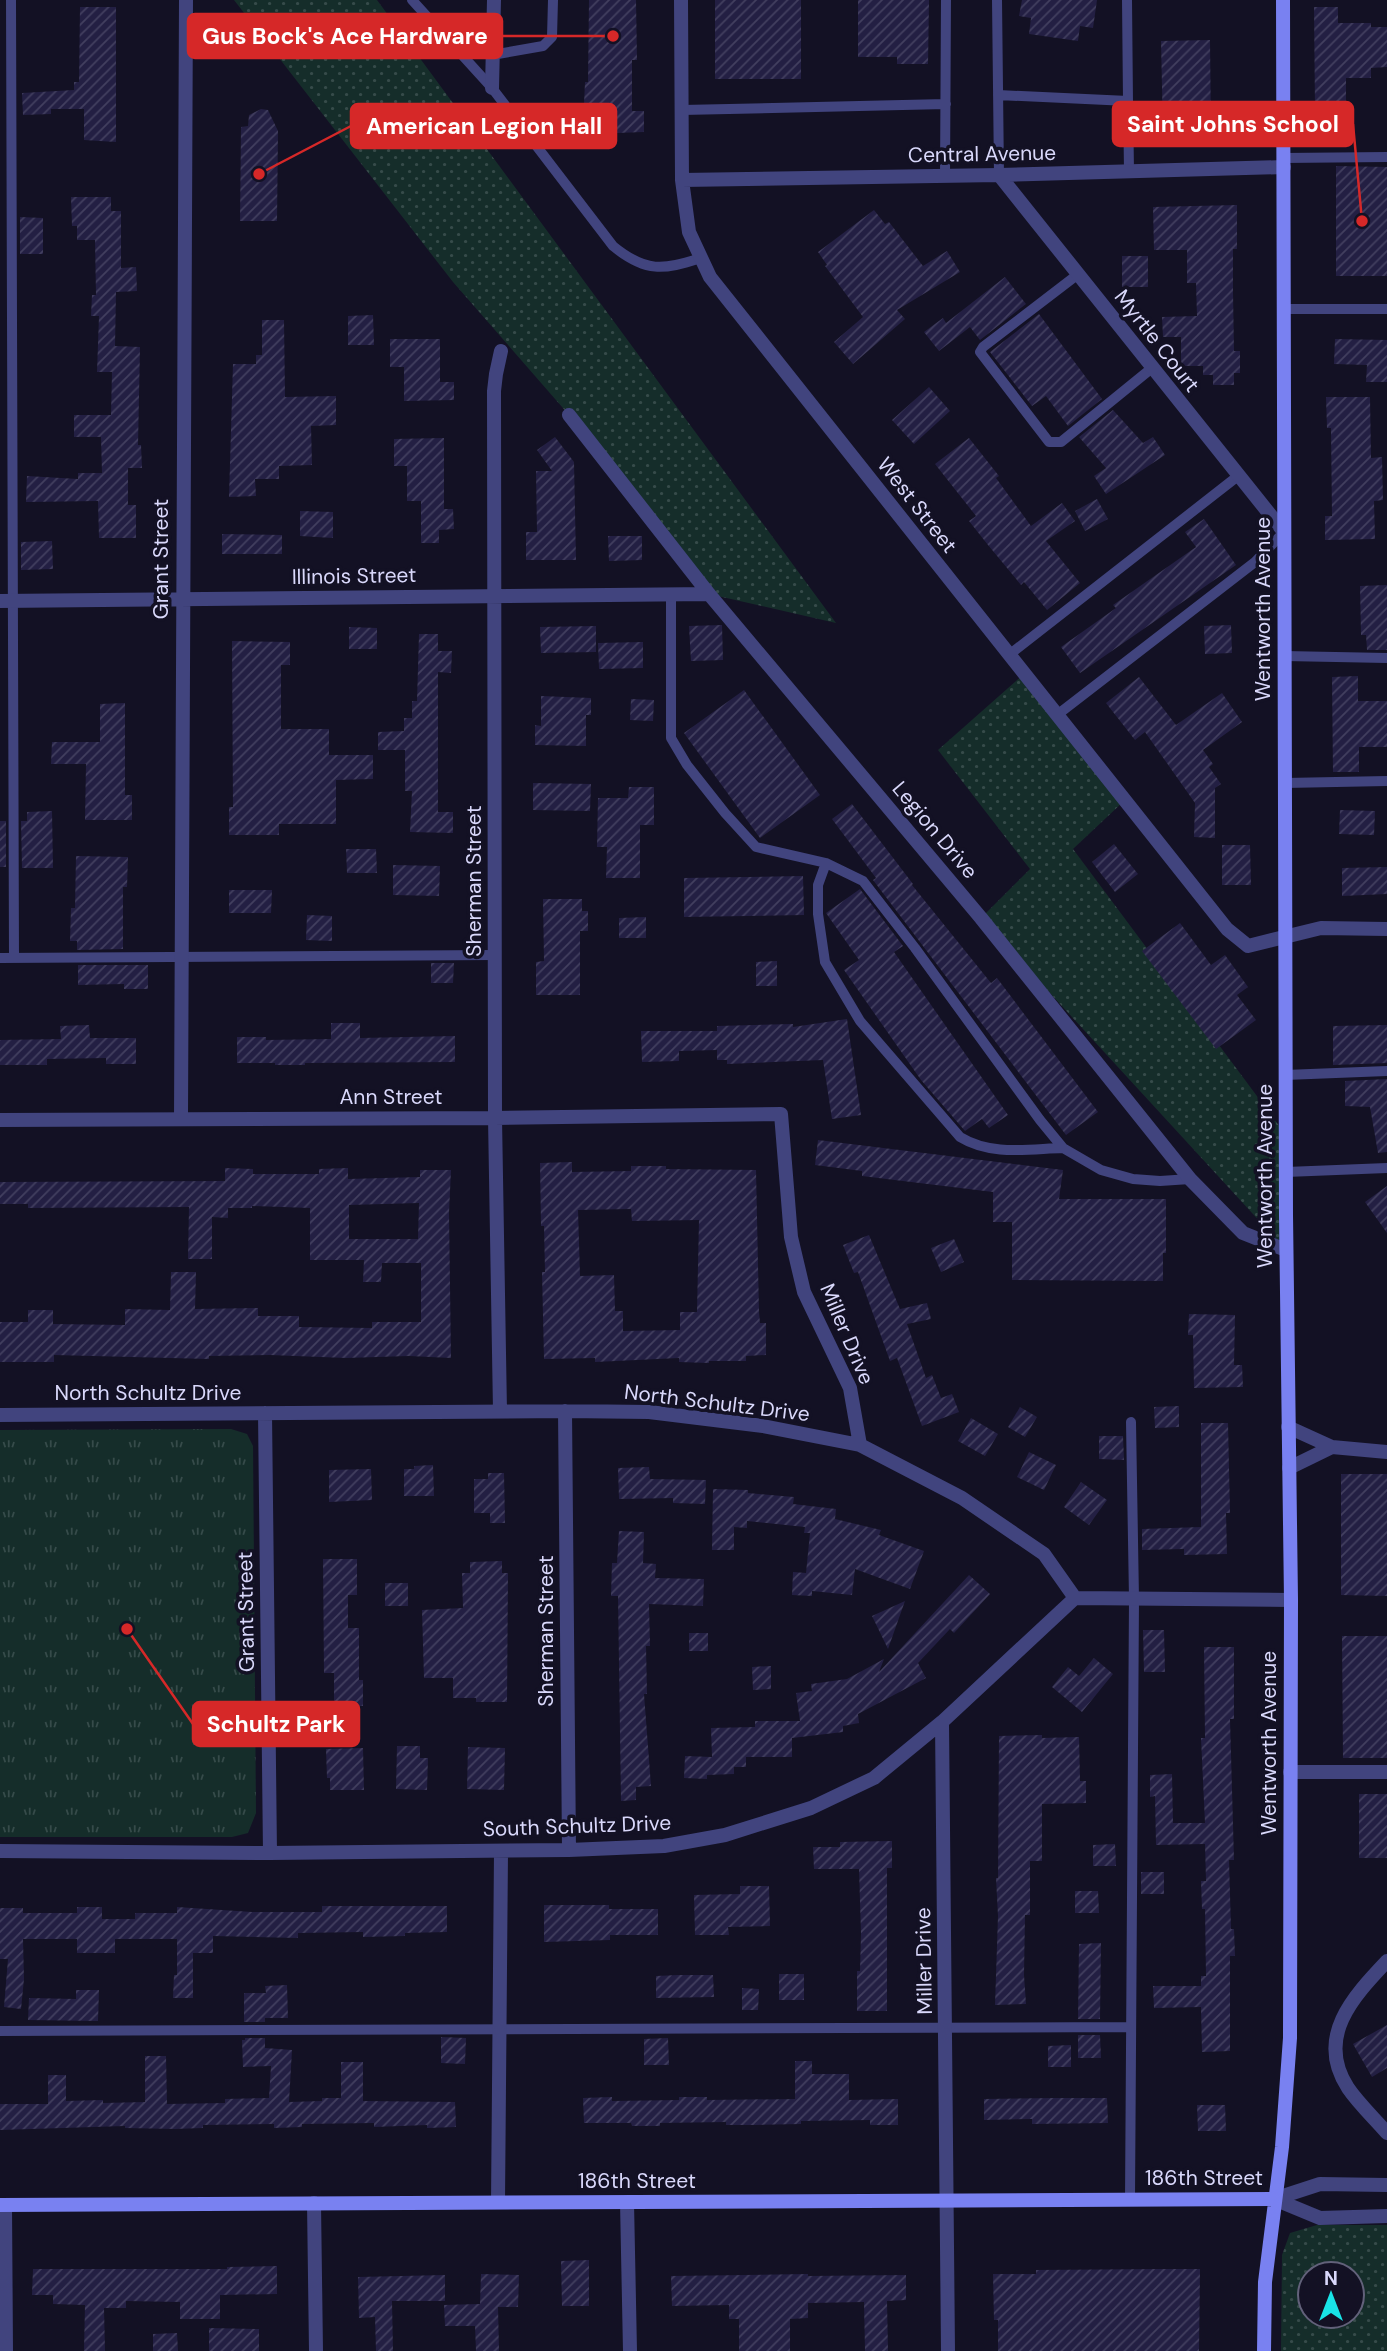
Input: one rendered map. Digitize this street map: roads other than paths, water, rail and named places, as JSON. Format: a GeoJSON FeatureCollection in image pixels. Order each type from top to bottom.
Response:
{"type":"FeatureCollection","features":[{"type":"Feature","properties":{"kind":"street","name":"Grant Street"},"geometry":{"type":"LineString","coordinates":[[181,1118],[186,0]]}},
{"type":"Feature","properties":{"kind":"street"},"geometry":{"type":"LineString","coordinates":[[492,88],[494,0]]}},
{"type":"Feature","properties":{"kind":"street","name":"West Street"},"geometry":{"type":"LineString","coordinates":[[681,0],[682,180],[689,232],[710,277],[1227,929],[1248,946],[1285,937]]}},
{"type":"Feature","properties":{"kind":"street","name":"Wentworth Avenue"},"geometry":{"type":"LineString","coordinates":[[1264,2351],[1265,2282],[1282,2147],[1290,2038],[1291,1600],[1285,1075],[1283,0]]}},
{"type":"Feature","properties":{"kind":"street","name":"Central Avenue"},"geometry":{"type":"LineString","coordinates":[[682,180],[1129,172],[1284,162]]}},
{"type":"Feature","properties":{"kind":"street","name":"Myrtle Court"},"geometry":{"type":"LineString","coordinates":[[999,175],[1284,532]]}},
{"type":"Feature","properties":{"kind":"street","name":"Sherman Street"},"geometry":{"type":"LineString","coordinates":[[500,1411],[495,1118],[494,596],[495,374],[502,351]]}},
{"type":"Feature","properties":{"kind":"street","name":"Legion Drive"},"geometry":{"type":"LineString","coordinates":[[569,415],[709,594],[981,918],[1190,1179],[1243,1233],[1286,1250]]}},
{"type":"Feature","properties":{"kind":"street","name":"Illinois Street"},"geometry":{"type":"LineString","coordinates":[[7,601],[709,594]]}},
{"type":"Feature","properties":{"kind":"street"},"geometry":{"type":"LineString","coordinates":[[1285,937],[1321,928],[1387,929]]}},
{"type":"Feature","properties":{"kind":"street","name":"Ann Street"},"geometry":{"type":"LineString","coordinates":[[0,1119],[495,1118],[781,1114]]}},
{"type":"Feature","properties":{"kind":"street","name":"Miller Drive"},"geometry":{"type":"LineString","coordinates":[[781,1114],[791,1237],[804,1292],[850,1388],[860,1445]]}},
{"type":"Feature","properties":{"kind":"street","name":"Sherman Street"},"geometry":{"type":"LineString","coordinates":[[565,1411],[569,1850]]}},
{"type":"Feature","properties":{"kind":"street","name":"North Schultz Drive"},"geometry":{"type":"LineString","coordinates":[[0,1415],[565,1411],[662,1413],[763,1426],[860,1445],[962,1498],[1044,1554],[1075,1598]]}},
{"type":"Feature","properties":{"kind":"street","name":"Grant Street"},"geometry":{"type":"LineString","coordinates":[[265,1413],[270,1853]]}},
{"type":"Feature","properties":{"kind":"street"},"geometry":{"type":"LineString","coordinates":[[1288,1427],[1332,1447],[1387,1452]]}},
{"type":"Feature","properties":{"kind":"street"},"geometry":{"type":"LineString","coordinates":[[1289,1468],[1332,1447]]}},
{"type":"Feature","properties":{"kind":"street"},"geometry":{"type":"LineString","coordinates":[[1075,1598],[1291,1600]]}},
{"type":"Feature","properties":{"kind":"street","name":"South Schultz Drive"},"geometry":{"type":"LineString","coordinates":[[0,1851],[502,1852],[664,1846],[725,1835],[811,1808],[874,1778],[942,1721],[1075,1598]]}},
{"type":"Feature","properties":{"kind":"street","name":"Miller Drive"},"geometry":{"type":"LineString","coordinates":[[942,1721],[948,2351]]}},
{"type":"Feature","properties":{"kind":"street"},"geometry":{"type":"LineString","coordinates":[[1290,1772],[1387,1772]]}},
{"type":"Feature","properties":{"kind":"street"},"geometry":{"type":"LineString","coordinates":[[498,2202],[502,1852]]}},
{"type":"Feature","properties":{"kind":"street"},"geometry":{"type":"LineString","coordinates":[[1387,1961],[1359,1990],[1344,2013],[1336,2034],[1336,2057],[1341,2075],[1349,2089],[1387,2133]]}},
{"type":"Feature","properties":{"kind":"street","name":"186th Street"},"geometry":{"type":"LineString","coordinates":[[3,2205],[1274,2199],[1320,2184],[1387,2185]]}},
{"type":"Feature","properties":{"kind":"street","name":"186th Street"},"geometry":{"type":"LineString","coordinates":[[1274,2199],[1320,2218],[1387,2216]]}},
{"type":"Feature","properties":{"kind":"street"},"geometry":{"type":"LineString","coordinates":[[627,2202],[630,2351]]}},
{"type":"Feature","properties":{"kind":"street"},"geometry":{"type":"LineString","coordinates":[[314,2203],[316,2351]]}},
{"type":"Feature","properties":{"kind":"street"},"geometry":{"type":"LineString","coordinates":[[3,2205],[6,2351]]}},
{"type":"Feature","properties":{"kind":"lane"},"geometry":{"type":"LineString","coordinates":[[11,0],[7,601],[14,958]]}},
{"type":"Feature","properties":{"kind":"lane"},"geometry":{"type":"LineString","coordinates":[[412,0],[492,88],[613,246],[630,260],[653,268],[667,268],[701,258]]}},
{"type":"Feature","properties":{"kind":"lane"},"geometry":{"type":"LineString","coordinates":[[492,55],[542,46],[552,37],[553,0]]}},
{"type":"Feature","properties":{"kind":"lane"},"geometry":{"type":"LineString","coordinates":[[945,176],[946,0]]}},
{"type":"Feature","properties":{"kind":"lane"},"geometry":{"type":"LineString","coordinates":[[997,0],[999,175]]}},
{"type":"Feature","properties":{"kind":"lane"},"geometry":{"type":"LineString","coordinates":[[1127,0],[1129,172]]}},
{"type":"Feature","properties":{"kind":"lane"},"geometry":{"type":"LineString","coordinates":[[998,95],[1128,100]]}},
{"type":"Feature","properties":{"kind":"lane"},"geometry":{"type":"LineString","coordinates":[[682,110],[946,104]]}},
{"type":"Feature","properties":{"kind":"lane"},"geometry":{"type":"LineString","coordinates":[[1284,162],[1387,157]]}},
{"type":"Feature","properties":{"kind":"lane"},"geometry":{"type":"LineString","coordinates":[[1077,275],[980,352],[1049,442],[1061,442],[1152,368]]}},
{"type":"Feature","properties":{"kind":"lane"},"geometry":{"type":"LineString","coordinates":[[1284,309],[1387,309]]}},
{"type":"Feature","properties":{"kind":"lane"},"geometry":{"type":"LineString","coordinates":[[1009,655],[1238,476]]}},
{"type":"Feature","properties":{"kind":"lane"},"geometry":{"type":"LineString","coordinates":[[1057,715],[1255,562],[1284,532]]}},
{"type":"Feature","properties":{"kind":"lane"},"geometry":{"type":"LineString","coordinates":[[671,594],[671,738],[687,765],[725,813],[756,847],[826,863],[863,881],[1063,1148],[1101,1170],[1133,1179],[1190,1179]]}},
{"type":"Feature","properties":{"kind":"lane"},"geometry":{"type":"LineString","coordinates":[[1284,656],[1387,658]]}},
{"type":"Feature","properties":{"kind":"lane"},"geometry":{"type":"LineString","coordinates":[[1285,783],[1387,781]]}},
{"type":"Feature","properties":{"kind":"lane"},"geometry":{"type":"LineString","coordinates":[[826,863],[818,885],[818,914],[825,962],[860,1021],[960,1137],[974,1145],[1000,1150],[1063,1148]]}},
{"type":"Feature","properties":{"kind":"lane"},"geometry":{"type":"LineString","coordinates":[[0,958],[495,955]]}},
{"type":"Feature","properties":{"kind":"lane"},"geometry":{"type":"LineString","coordinates":[[1285,1075],[1387,1071]]}},
{"type":"Feature","properties":{"kind":"lane"},"geometry":{"type":"LineString","coordinates":[[1286,1172],[1387,1168]]}},
{"type":"Feature","properties":{"kind":"lane"},"geometry":{"type":"LineString","coordinates":[[1130,2199],[1134,1599],[1131,1422]]}},
{"type":"Feature","properties":{"kind":"lane"},"geometry":{"type":"LineString","coordinates":[[0,2031],[1131,2026]]}},
{"type":"Feature","properties":{"kind":"place","name":"Gus Bock's Ace Hardware"},"geometry":{"type":"Point","coordinates":[613,36]}},
{"type":"Feature","properties":{"kind":"place","name":"American Legion Hall"},"geometry":{"type":"Point","coordinates":[259,174]}},
{"type":"Feature","properties":{"kind":"place","name":"Saint Johns School"},"geometry":{"type":"Point","coordinates":[1362,221]}},
{"type":"Feature","properties":{"kind":"place","name":"Schultz Park"},"geometry":{"type":"Point","coordinates":[127,1629]}}]}
